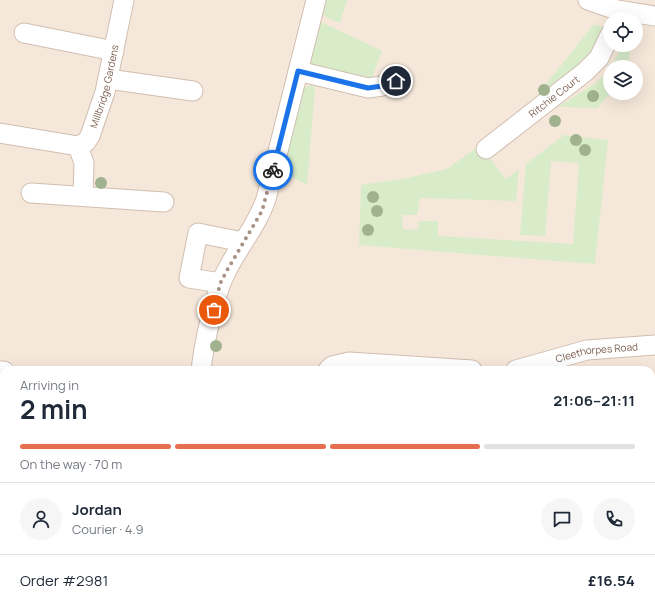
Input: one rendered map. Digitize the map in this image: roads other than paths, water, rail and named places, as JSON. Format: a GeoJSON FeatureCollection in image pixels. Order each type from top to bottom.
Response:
{"type":"FeatureCollection","features":[{"type":"Feature","properties":{"kind":"street","name":"Millbridge Gardens"},"geometry":{"type":"LineString","coordinates":[[78,146],[86,142],[90,136],[108,79],[124,0]]}},
{"type":"Feature","properties":{"kind":"street"},"geometry":{"type":"LineString","coordinates":[[202,366],[220,284],[243,242],[257,221],[266,199],[316,0]]}},
{"type":"Feature","properties":{"kind":"street"},"geometry":{"type":"LineString","coordinates":[[588,0],[610,12]]}},
{"type":"Feature","properties":{"kind":"street"},"geometry":{"type":"LineString","coordinates":[[643,16],[655,16]]}},
{"type":"Feature","properties":{"kind":"street"},"geometry":{"type":"LineString","coordinates":[[24,33],[114,51]]}},
{"type":"Feature","properties":{"kind":"street","name":"Ritchie Court"},"geometry":{"type":"LineString","coordinates":[[486,149],[586,72],[599,58],[603,50]]}},
{"type":"Feature","properties":{"kind":"street"},"geometry":{"type":"LineString","coordinates":[[298,71],[368,88],[382,86],[396,81]]}},
{"type":"Feature","properties":{"kind":"street"},"geometry":{"type":"LineString","coordinates":[[108,79],[193,91]]}},
{"type":"Feature","properties":{"kind":"street"},"geometry":{"type":"LineString","coordinates":[[0,133],[78,146],[84,163],[83,196]]}},
{"type":"Feature","properties":{"kind":"street"},"geometry":{"type":"LineString","coordinates":[[31,193],[164,202]]}},
{"type":"Feature","properties":{"kind":"street"},"geometry":{"type":"LineString","coordinates":[[220,284],[190,278],[198,233],[243,242]]}},
{"type":"Feature","properties":{"kind":"street","name":"Cleethorpes Road"},"geometry":{"type":"LineString","coordinates":[[530,366],[587,350],[655,345]]}},
{"type":"Feature","properties":{"kind":"street"},"geometry":{"type":"LineString","coordinates":[[332,366],[349,362],[410,366]]}}]}
